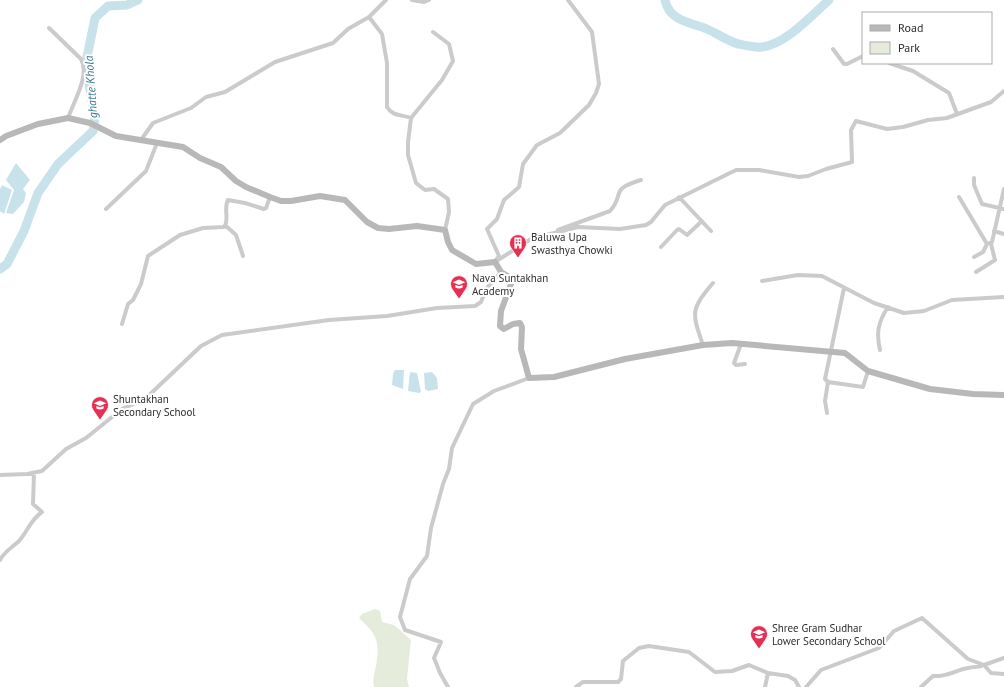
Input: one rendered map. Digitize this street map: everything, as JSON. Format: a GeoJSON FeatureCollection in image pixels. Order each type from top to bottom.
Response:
{"type":"FeatureCollection","features":[{"type":"Feature","properties":{"kind":"street"},"geometry":{"type":"LineString","coordinates":[[141,140],[153,123],[191,108],[206,98],[225,92],[275,62],[333,43],[348,29],[369,17],[386,0]]}},
{"type":"Feature","properties":{"kind":"street"},"geometry":{"type":"LineString","coordinates":[[412,0],[424,2],[429,0]]}},
{"type":"Feature","properties":{"kind":"street"},"geometry":{"type":"LineString","coordinates":[[495,262],[499,256],[487,229],[497,219],[504,200],[519,187],[523,164],[537,145],[560,134],[589,105],[599,84],[592,32],[568,0]]}},
{"type":"Feature","properties":{"kind":"street"},"geometry":{"type":"LineString","coordinates":[[369,17],[382,34],[387,63],[387,107],[390,112],[395,115],[404,115],[412,118]]}},
{"type":"Feature","properties":{"kind":"street"},"geometry":{"type":"LineString","coordinates":[[50,28],[81,59],[84,64],[82,79],[68,118]]}},
{"type":"Feature","properties":{"kind":"street"},"geometry":{"type":"LineString","coordinates":[[433,32],[449,44],[453,61],[442,80],[412,118],[408,155],[412,172],[419,187],[425,190],[434,189],[448,199],[449,212],[445,230],[452,250],[476,264],[495,262],[531,239],[578,227],[620,230],[646,225],[651,222],[665,205],[736,170],[759,170],[799,177],[808,176],[826,169],[850,163],[852,162],[853,152],[851,130],[856,122],[859,121],[880,128],[896,128],[928,120],[947,118],[991,102],[1004,91]]}},
{"type":"Feature","properties":{"kind":"street"},"geometry":{"type":"LineString","coordinates":[[833,49],[844,64],[862,56]]}},
{"type":"Feature","properties":{"kind":"street"},"geometry":{"type":"LineString","coordinates":[[892,64],[913,71],[949,93],[958,114]]}},
{"type":"Feature","properties":{"kind":"street"},"geometry":{"type":"LineString","coordinates":[[0,140],[6,136],[38,124],[68,118],[90,123],[116,136],[183,147],[200,158],[221,167],[236,181],[281,201],[320,196],[345,200],[367,222],[378,228],[389,229],[417,226],[445,230]]}},
{"type":"Feature","properties":{"kind":"street"},"geometry":{"type":"LineString","coordinates":[[106,209],[146,171],[157,143]]}},
{"type":"Feature","properties":{"kind":"street"},"geometry":{"type":"LineString","coordinates":[[974,178],[974,185],[982,204],[1004,210]]}},
{"type":"Feature","properties":{"kind":"street"},"geometry":{"type":"LineString","coordinates":[[552,234],[560,229],[610,211],[614,207],[618,192],[623,186],[641,180]]}},
{"type":"Feature","properties":{"kind":"street"},"geometry":{"type":"LineString","coordinates":[[974,257],[983,252],[989,244],[994,231],[1004,189]]}},
{"type":"Feature","properties":{"kind":"street"},"geometry":{"type":"LineString","coordinates":[[243,256],[237,237],[226,226],[226,205],[228,200],[245,203],[264,209],[266,208],[270,197]]}},
{"type":"Feature","properties":{"kind":"street"},"geometry":{"type":"LineString","coordinates":[[679,197],[711,231]]}},
{"type":"Feature","properties":{"kind":"street"},"geometry":{"type":"LineString","coordinates":[[959,197],[989,244],[995,260],[976,272]]}},
{"type":"Feature","properties":{"kind":"street"},"geometry":{"type":"LineString","coordinates":[[661,247],[677,230],[679,229],[687,235],[702,221]]}},
{"type":"Feature","properties":{"kind":"street"},"geometry":{"type":"LineString","coordinates":[[122,324],[128,304],[133,300],[142,284],[148,256],[180,235],[199,229],[223,228],[226,226]]}},
{"type":"Feature","properties":{"kind":"street"},"geometry":{"type":"LineString","coordinates":[[994,231],[1004,234]]}},
{"type":"Feature","properties":{"kind":"street"},"geometry":{"type":"LineString","coordinates":[[495,262],[501,272],[511,278],[511,284],[501,311],[500,326],[504,329],[513,324],[520,323],[522,328],[521,349],[529,378]]}},
{"type":"Feature","properties":{"kind":"street"},"geometry":{"type":"LineString","coordinates":[[0,474],[34,473],[42,471],[66,449],[86,438],[122,409],[145,399],[201,346],[222,335],[329,320],[387,316],[437,308],[475,306],[482,302],[486,289],[501,272]]}},
{"type":"Feature","properties":{"kind":"street"},"geometry":{"type":"LineString","coordinates":[[762,281],[794,275],[818,275],[826,277],[874,303],[904,313],[924,311],[952,300],[1004,297]]}},
{"type":"Feature","properties":{"kind":"street"},"geometry":{"type":"LineString","coordinates":[[703,344],[696,325],[694,313],[704,294],[713,283]]}},
{"type":"Feature","properties":{"kind":"street"},"geometry":{"type":"LineString","coordinates":[[827,412],[825,401],[828,382],[825,379],[844,288]]}},
{"type":"Feature","properties":{"kind":"street"},"geometry":{"type":"LineString","coordinates":[[880,350],[877,338],[878,328],[880,319],[888,307]]}},
{"type":"Feature","properties":{"kind":"street"},"geometry":{"type":"LineString","coordinates":[[448,687],[434,658],[441,642],[405,630],[400,617],[410,579],[427,556],[431,528],[442,484],[449,468],[452,448],[473,404],[494,391],[529,378],[554,377],[625,359],[703,344],[741,344],[845,353],[868,372],[930,388],[973,394],[1004,395]]}},
{"type":"Feature","properties":{"kind":"street"},"geometry":{"type":"LineString","coordinates":[[741,344],[734,363],[736,365],[745,364]]}},
{"type":"Feature","properties":{"kind":"street"},"geometry":{"type":"LineString","coordinates":[[828,382],[863,387],[868,372]]}},
{"type":"Feature","properties":{"kind":"street"},"geometry":{"type":"LineString","coordinates":[[0,560],[6,550],[19,541],[36,516],[42,512],[33,504],[34,473]]}},
{"type":"Feature","properties":{"kind":"street"},"geometry":{"type":"LineString","coordinates":[[806,687],[821,670],[879,648],[894,631],[922,618],[968,659],[984,665],[991,673],[1004,674]]}},
{"type":"Feature","properties":{"kind":"street"},"geometry":{"type":"LineString","coordinates":[[576,687],[583,682],[618,682],[621,679],[623,661],[639,648],[649,646],[689,652],[715,672],[732,671],[748,666],[768,673],[788,676],[795,680],[799,687]]}},
{"type":"Feature","properties":{"kind":"street"},"geometry":{"type":"LineString","coordinates":[[921,687],[933,676],[948,675],[968,668],[977,668],[1004,658]]}},
{"type":"Feature","properties":{"kind":"street"},"geometry":{"type":"LineString","coordinates":[[765,687],[768,673]]}},
{"type":"Feature","properties":{"kind":"green space"},"geometry":{"type":"Polygon","coordinates":[[[375,609],[380,611],[382,622],[394,625],[411,640],[407,679],[409,687],[374,687],[374,676],[378,652],[376,640],[372,631],[359,618],[362,614],[375,609]]]}},
{"type":"Feature","properties":{"kind":"water"},"geometry":{"type":"Polygon","coordinates":[[[16,163],[30,180],[23,189],[26,193],[24,202],[13,214],[6,213],[14,190],[6,180],[16,163]]]}},
{"type":"Feature","properties":{"kind":"water"},"geometry":{"type":"Polygon","coordinates":[[[2,185],[12,190],[4,214],[0,211],[0,189],[2,185]]]}},
{"type":"Feature","properties":{"kind":"water"},"geometry":{"type":"Polygon","coordinates":[[[395,370],[404,370],[403,389],[392,385],[395,370]]]}},
{"type":"Feature","properties":{"kind":"water"},"geometry":{"type":"Polygon","coordinates":[[[410,372],[417,373],[421,392],[419,393],[408,391],[410,372]]]}},
{"type":"Feature","properties":{"kind":"water"},"geometry":{"type":"Polygon","coordinates":[[[432,372],[437,378],[438,389],[428,391],[425,389],[424,373],[432,372]]]}},
{"type":"Feature","properties":{"kind":"waterway","name":"ghatte Khola"},"geometry":{"type":"LineString","coordinates":[[0,269],[7,264],[24,231],[38,193],[58,164],[93,131],[95,117],[89,84],[87,57],[95,18],[108,6],[127,5],[138,0]]}},
{"type":"Feature","properties":{"kind":"waterway","name":"ghatte Khola"},"geometry":{"type":"LineString","coordinates":[[665,0],[670,12],[679,19],[706,29],[738,44],[753,47],[762,47],[780,41],[798,28],[829,0]]}},
{"type":"Feature","properties":{"kind":"place","name":"Baluwa Upa Swasthya Chowki"},"geometry":{"type":"Point","coordinates":[518,258]}},
{"type":"Feature","properties":{"kind":"place","name":"Nava Suntakhan Academy"},"geometry":{"type":"Point","coordinates":[459,299]}},
{"type":"Feature","properties":{"kind":"place","name":"Shuntakhan Secondary School"},"geometry":{"type":"Point","coordinates":[100,420]}},
{"type":"Feature","properties":{"kind":"place","name":"Shree Gram Sudhar Lower Secondary School"},"geometry":{"type":"Point","coordinates":[759,649]}}]}
